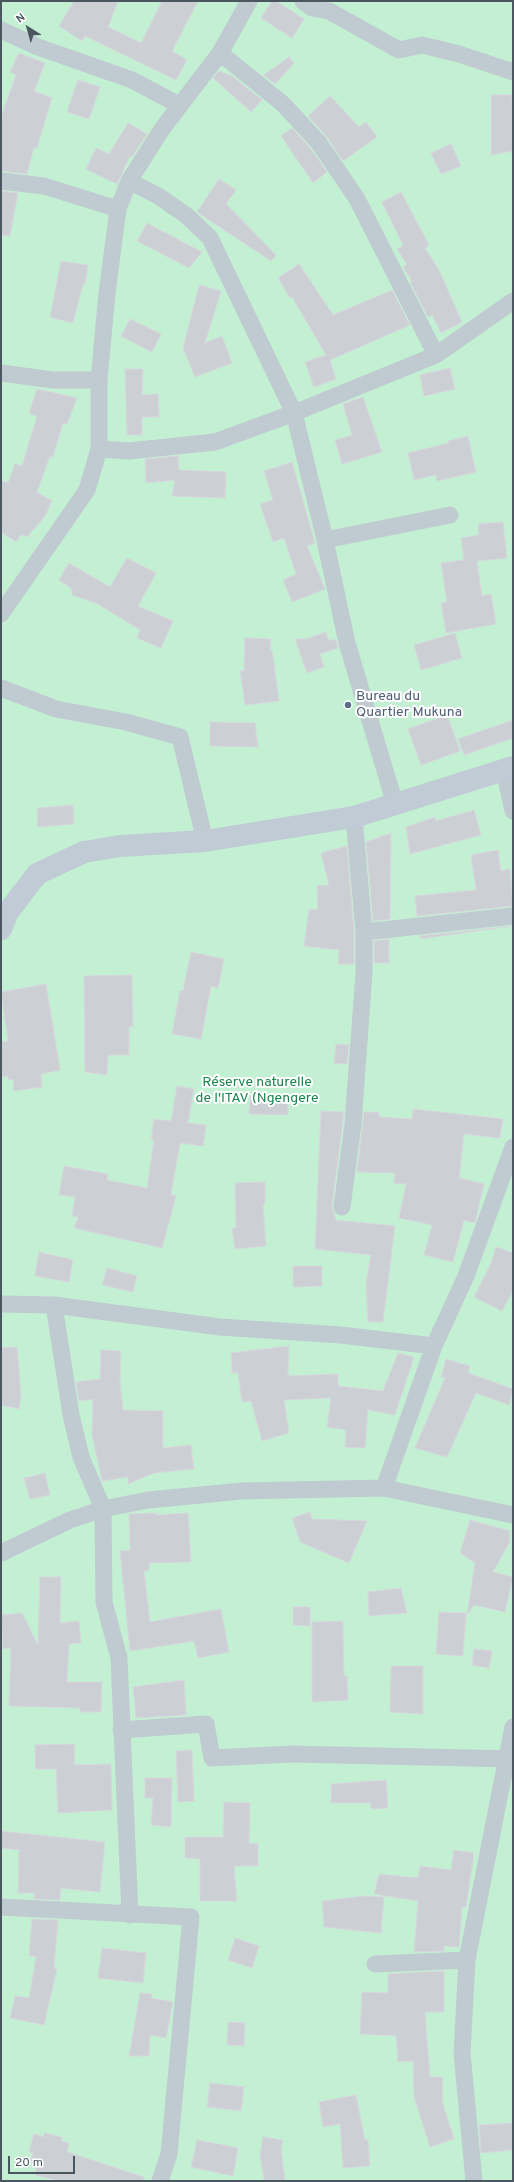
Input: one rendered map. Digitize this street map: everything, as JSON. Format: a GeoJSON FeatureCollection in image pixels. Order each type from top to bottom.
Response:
{"type":"FeatureCollection","features":[{"type":"Feature","properties":{"kind":"street"},"geometry":{"type":"LineString","coordinates":[[1,614],[87,490],[99,449],[99,380],[106,293],[118,208],[129,181],[179,106],[220,53],[249,1]]}},
{"type":"Feature","properties":{"kind":"street"},"geometry":{"type":"LineString","coordinates":[[303,1],[312,8],[329,12],[400,50],[422,45],[459,54],[513,72]]}},
{"type":"Feature","properties":{"kind":"street"},"geometry":{"type":"LineString","coordinates":[[1,30],[38,47],[132,80],[179,106]]}},
{"type":"Feature","properties":{"kind":"street"},"geometry":{"type":"LineString","coordinates":[[220,53],[283,104],[319,142],[357,199],[436,355]]}},
{"type":"Feature","properties":{"kind":"street"},"geometry":{"type":"LineString","coordinates":[[1,181],[44,186],[118,208]]}},
{"type":"Feature","properties":{"kind":"street"},"geometry":{"type":"LineString","coordinates":[[129,181],[160,198],[187,216],[210,238],[294,413],[325,540],[346,643],[395,804]]}},
{"type":"Feature","properties":{"kind":"street"},"geometry":{"type":"LineString","coordinates":[[99,449],[130,451],[215,442],[294,413],[436,355],[513,301]]}},
{"type":"Feature","properties":{"kind":"street"},"geometry":{"type":"LineString","coordinates":[[1,373],[53,380],[99,380]]}},
{"type":"Feature","properties":{"kind":"street"},"geometry":{"type":"LineString","coordinates":[[325,540],[450,515]]}},
{"type":"Feature","properties":{"kind":"street"},"geometry":{"type":"LineString","coordinates":[[1,688],[56,709],[126,722],[180,736],[205,841]]}},
{"type":"Feature","properties":{"kind":"street"},"geometry":{"type":"LineString","coordinates":[[1,929],[8,912],[37,874],[84,852],[113,847],[205,841],[354,817],[509,768],[513,811]]}},
{"type":"Feature","properties":{"kind":"street"},"geometry":{"type":"LineString","coordinates":[[342,1207],[353,1124],[364,973],[364,932],[354,817]]}},
{"type":"Feature","properties":{"kind":"street"},"geometry":{"type":"LineString","coordinates":[[364,932],[513,916]]}},
{"type":"Feature","properties":{"kind":"street"},"geometry":{"type":"LineString","coordinates":[[384,1488],[434,1346],[466,1276],[513,1147]]}},
{"type":"Feature","properties":{"kind":"street"},"geometry":{"type":"LineString","coordinates":[[1,1304],[54,1305],[220,1327],[341,1335],[434,1346]]}},
{"type":"Feature","properties":{"kind":"street"},"geometry":{"type":"LineString","coordinates":[[54,1305],[71,1415],[81,1457],[103,1510],[104,1602],[118,1658],[130,1915]]}},
{"type":"Feature","properties":{"kind":"street"},"geometry":{"type":"LineString","coordinates":[[1,1553],[70,1520],[103,1510],[148,1500],[242,1491],[384,1488],[513,1515]]}},
{"type":"Feature","properties":{"kind":"street"},"geometry":{"type":"LineString","coordinates":[[121,1730],[206,1724],[212,1758],[292,1754],[510,1759]]}},
{"type":"Feature","properties":{"kind":"street"},"geometry":{"type":"LineString","coordinates":[[474,2181],[462,2053],[467,1960],[510,1759],[513,1727]]}},
{"type":"Feature","properties":{"kind":"street"},"geometry":{"type":"LineString","coordinates":[[1,1907],[130,1915],[191,1917],[169,2154],[160,2181]]}},
{"type":"Feature","properties":{"kind":"street"},"geometry":{"type":"LineString","coordinates":[[374,1964],[467,1960]]}},
{"type":"Feature","properties":{"kind":"green space","name":"Réserve naturelle de l'ITAV (Ngengere"},"geometry":{"type":"Polygon","coordinates":[[[1,1],[513,1],[513,2181],[1,2181],[1,1]]]}},
{"type":"Feature","properties":{"kind":"building"},"geometry":{"type":"Polygon","coordinates":[[[74,1],[118,1],[108,27],[141,43],[162,1],[198,1],[172,51],[187,60],[176,80],[85,36],[82,41],[59,26],[74,1]]]}},
{"type":"Feature","properties":{"kind":"building"},"geometry":{"type":"Polygon","coordinates":[[[272,1],[276,1],[304,19],[292,38],[261,18],[272,1]]]}},
{"type":"Feature","properties":{"kind":"building"},"geometry":{"type":"Polygon","coordinates":[[[19,53],[45,63],[34,91],[52,98],[37,148],[34,147],[27,174],[1,171],[1,117],[16,75],[10,72],[19,53]]]}},
{"type":"Feature","properties":{"kind":"building"},"geometry":{"type":"Polygon","coordinates":[[[289,57],[294,63],[275,84],[264,75],[289,57]]]}},
{"type":"Feature","properties":{"kind":"building"},"geometry":{"type":"Polygon","coordinates":[[[219,71],[232,76],[262,100],[251,112],[213,78],[219,71]]]}},
{"type":"Feature","properties":{"kind":"building"},"geometry":{"type":"Polygon","coordinates":[[[78,80],[100,87],[89,119],[67,112],[78,80]]]}},
{"type":"Feature","properties":{"kind":"building"},"geometry":{"type":"Polygon","coordinates":[[[491,95],[512,95],[513,151],[491,155],[491,95]]]}},
{"type":"Feature","properties":{"kind":"building"},"geometry":{"type":"Polygon","coordinates":[[[330,96],[359,127],[366,122],[377,137],[343,161],[327,137],[308,116],[330,96]]]}},
{"type":"Feature","properties":{"kind":"building"},"geometry":{"type":"Polygon","coordinates":[[[128,123],[147,134],[132,157],[130,156],[117,184],[86,169],[96,148],[109,154],[128,123]]]}},
{"type":"Feature","properties":{"kind":"building"},"geometry":{"type":"Polygon","coordinates":[[[292,128],[311,149],[327,172],[313,183],[281,136],[292,128]]]}},
{"type":"Feature","properties":{"kind":"building"},"geometry":{"type":"Polygon","coordinates":[[[451,144],[461,166],[441,174],[431,153],[451,144]]]}},
{"type":"Feature","properties":{"kind":"building"},"geometry":{"type":"Polygon","coordinates":[[[219,179],[236,190],[226,204],[276,255],[271,261],[197,212],[219,179]]]}},
{"type":"Feature","properties":{"kind":"building"},"geometry":{"type":"Polygon","coordinates":[[[1,191],[18,193],[10,236],[1,235],[1,191]]]}},
{"type":"Feature","properties":{"kind":"building"},"geometry":{"type":"Polygon","coordinates":[[[401,192],[429,245],[425,248],[439,270],[462,322],[441,333],[432,315],[428,317],[410,282],[412,281],[403,267],[407,264],[397,249],[403,245],[382,202],[401,192]]]}},
{"type":"Feature","properties":{"kind":"building"},"geometry":{"type":"Polygon","coordinates":[[[147,223],[202,252],[189,268],[137,241],[147,223]]]}},
{"type":"Feature","properties":{"kind":"building"},"geometry":{"type":"Polygon","coordinates":[[[61,261],[88,265],[85,285],[83,284],[73,323],[50,317],[61,261]]]}},
{"type":"Feature","properties":{"kind":"building"},"geometry":{"type":"Polygon","coordinates":[[[299,264],[333,315],[392,290],[410,325],[330,360],[336,379],[314,387],[305,362],[326,355],[292,297],[290,298],[278,278],[299,264]]]}},
{"type":"Feature","properties":{"kind":"building"},"geometry":{"type":"Polygon","coordinates":[[[199,285],[221,291],[205,343],[222,336],[232,363],[195,377],[183,348],[199,285]]]}},
{"type":"Feature","properties":{"kind":"building"},"geometry":{"type":"Polygon","coordinates":[[[130,319],[161,334],[152,352],[121,336],[130,319]]]}},
{"type":"Feature","properties":{"kind":"building"},"geometry":{"type":"Polygon","coordinates":[[[450,368],[455,389],[424,396],[420,375],[450,368]]]}},
{"type":"Feature","properties":{"kind":"building"},"geometry":{"type":"Polygon","coordinates":[[[125,369],[143,369],[142,395],[158,394],[159,417],[142,417],[142,435],[127,435],[125,369]]]}},
{"type":"Feature","properties":{"kind":"building"},"geometry":{"type":"Polygon","coordinates":[[[37,389],[77,398],[67,424],[63,423],[53,457],[50,456],[37,492],[52,501],[45,516],[27,537],[21,534],[16,542],[1,532],[1,481],[8,483],[15,463],[22,466],[37,416],[29,413],[37,389]]]}},
{"type":"Feature","properties":{"kind":"building"},"geometry":{"type":"Polygon","coordinates":[[[363,397],[382,452],[342,464],[335,440],[352,435],[343,404],[363,397]]]}},
{"type":"Feature","properties":{"kind":"building"},"geometry":{"type":"Polygon","coordinates":[[[468,436],[476,472],[437,481],[436,475],[414,480],[408,453],[449,443],[448,441],[468,436]]]}},
{"type":"Feature","properties":{"kind":"building"},"geometry":{"type":"Polygon","coordinates":[[[178,456],[179,470],[226,472],[225,498],[172,496],[175,480],[146,483],[145,459],[178,456]]]}},
{"type":"Feature","properties":{"kind":"building"},"geometry":{"type":"Polygon","coordinates":[[[292,462],[315,543],[307,546],[325,589],[292,602],[283,580],[296,574],[284,538],[273,542],[260,504],[273,500],[264,471],[292,462]]]}},
{"type":"Feature","properties":{"kind":"building"},"geometry":{"type":"Polygon","coordinates":[[[503,522],[507,558],[477,561],[482,596],[491,594],[496,624],[446,633],[441,603],[447,602],[441,563],[464,560],[461,538],[479,535],[478,524],[503,522]]]}},
{"type":"Feature","properties":{"kind":"building"},"geometry":{"type":"Polygon","coordinates":[[[127,558],[156,573],[138,606],[173,621],[161,648],[137,638],[140,630],[98,604],[72,595],[71,588],[59,580],[69,563],[110,587],[127,558]]]}},
{"type":"Feature","properties":{"kind":"building"},"geometry":{"type":"Polygon","coordinates":[[[326,632],[329,640],[336,640],[338,648],[320,654],[324,667],[307,673],[295,639],[306,639],[326,632]]]}},
{"type":"Feature","properties":{"kind":"building"},"geometry":{"type":"Polygon","coordinates":[[[455,633],[462,658],[421,670],[414,645],[455,633]]]}},
{"type":"Feature","properties":{"kind":"building"},"geometry":{"type":"Polygon","coordinates":[[[245,638],[271,639],[270,651],[272,650],[279,701],[245,705],[240,671],[244,671],[245,638]]]}},
{"type":"Feature","properties":{"kind":"building"},"geometry":{"type":"Polygon","coordinates":[[[447,715],[460,751],[421,765],[408,729],[447,715]]]}},
{"type":"Feature","properties":{"kind":"building"},"geometry":{"type":"Polygon","coordinates":[[[513,720],[513,738],[464,755],[458,739],[513,720]]]}},
{"type":"Feature","properties":{"kind":"building"},"geometry":{"type":"Polygon","coordinates":[[[210,722],[255,723],[258,747],[210,746],[210,722]]]}},
{"type":"Feature","properties":{"kind":"building"},"geometry":{"type":"Polygon","coordinates":[[[73,805],[74,824],[38,827],[37,808],[73,805]]]}},
{"type":"Feature","properties":{"kind":"building"},"geometry":{"type":"Polygon","coordinates":[[[474,810],[481,835],[410,854],[406,827],[435,817],[436,821],[474,810]]]}},
{"type":"Feature","properties":{"kind":"building"},"geometry":{"type":"Polygon","coordinates":[[[391,833],[390,919],[373,921],[366,842],[391,833]]]}},
{"type":"Feature","properties":{"kind":"building"},"geometry":{"type":"Polygon","coordinates":[[[347,846],[354,932],[354,964],[338,964],[339,950],[304,946],[309,909],[318,910],[317,886],[329,885],[321,853],[347,846]]]}},
{"type":"Feature","properties":{"kind":"building"},"geometry":{"type":"Polygon","coordinates":[[[498,850],[501,871],[510,869],[513,906],[417,916],[415,896],[476,890],[471,855],[498,850]]]}},
{"type":"Feature","properties":{"kind":"building"},"geometry":{"type":"Polygon","coordinates":[[[513,926],[420,939],[420,936],[513,926]]]}},
{"type":"Feature","properties":{"kind":"building"},"geometry":{"type":"Polygon","coordinates":[[[389,939],[389,963],[374,963],[374,941],[389,939]]]}},
{"type":"Feature","properties":{"kind":"building"},"geometry":{"type":"Polygon","coordinates":[[[191,952],[224,959],[218,988],[211,986],[201,1039],[172,1034],[180,990],[183,991],[191,952]]]}},
{"type":"Feature","properties":{"kind":"building"},"geometry":{"type":"Polygon","coordinates":[[[132,975],[133,1026],[129,1027],[129,1055],[108,1055],[107,1075],[85,1072],[84,976],[132,975]]]}},
{"type":"Feature","properties":{"kind":"building"},"geometry":{"type":"Polygon","coordinates":[[[46,984],[60,1070],[41,1074],[42,1087],[14,1091],[13,1079],[8,1080],[8,1076],[1,1077],[1,1042],[8,1041],[1,992],[46,984]]]}},
{"type":"Feature","properties":{"kind":"building"},"geometry":{"type":"Polygon","coordinates":[[[336,1044],[349,1045],[347,1064],[334,1063],[336,1044]]]}},
{"type":"Feature","properties":{"kind":"building"},"geometry":{"type":"Polygon","coordinates":[[[177,1086],[194,1089],[188,1123],[206,1125],[203,1146],[180,1143],[171,1195],[176,1196],[162,1248],[74,1228],[78,1217],[72,1216],[75,1197],[59,1195],[64,1166],[108,1174],[107,1180],[147,1188],[154,1140],[151,1140],[154,1119],[171,1121],[177,1086]]]}},
{"type":"Feature","properties":{"kind":"building"},"geometry":{"type":"Polygon","coordinates":[[[250,1096],[288,1097],[288,1115],[249,1114],[250,1096]]]}},
{"type":"Feature","properties":{"kind":"building"},"geometry":{"type":"Polygon","coordinates":[[[413,1109],[503,1119],[500,1138],[464,1134],[459,1178],[484,1184],[475,1223],[464,1220],[453,1262],[424,1255],[432,1225],[399,1218],[406,1184],[394,1183],[395,1173],[357,1172],[364,1112],[379,1112],[379,1117],[412,1119],[413,1109]]]}},
{"type":"Feature","properties":{"kind":"building"},"geometry":{"type":"Polygon","coordinates":[[[321,1111],[344,1112],[332,1206],[336,1220],[395,1226],[383,1322],[368,1322],[366,1282],[371,1255],[315,1249],[321,1111]]]}},
{"type":"Feature","properties":{"kind":"building"},"geometry":{"type":"Polygon","coordinates":[[[265,1182],[265,1204],[263,1205],[266,1246],[235,1249],[232,1228],[236,1228],[235,1183],[265,1182]]]}},
{"type":"Feature","properties":{"kind":"building"},"geometry":{"type":"Polygon","coordinates":[[[496,1247],[513,1253],[513,1290],[502,1311],[474,1297],[492,1261],[496,1247]]]}},
{"type":"Feature","properties":{"kind":"building"},"geometry":{"type":"Polygon","coordinates":[[[39,1252],[73,1260],[69,1282],[35,1276],[39,1252]]]}},
{"type":"Feature","properties":{"kind":"building"},"geometry":{"type":"Polygon","coordinates":[[[293,1266],[322,1266],[322,1286],[293,1287],[293,1266]]]}},
{"type":"Feature","properties":{"kind":"building"},"geometry":{"type":"Polygon","coordinates":[[[107,1268],[137,1276],[133,1292],[102,1285],[107,1268]]]}},
{"type":"Feature","properties":{"kind":"building"},"geometry":{"type":"Polygon","coordinates":[[[289,1346],[288,1376],[338,1374],[338,1386],[383,1391],[398,1353],[414,1357],[395,1415],[368,1410],[365,1448],[345,1447],[346,1430],[327,1427],[331,1398],[284,1400],[289,1433],[262,1441],[251,1401],[242,1402],[238,1373],[232,1373],[231,1353],[289,1346]]]}},
{"type":"Feature","properties":{"kind":"building"},"geometry":{"type":"Polygon","coordinates":[[[17,1347],[21,1395],[19,1409],[1,1405],[1,1348],[17,1347]]]}},
{"type":"Feature","properties":{"kind":"building"},"geometry":{"type":"Polygon","coordinates":[[[101,1350],[121,1351],[120,1382],[123,1410],[163,1411],[163,1448],[191,1445],[194,1469],[154,1473],[128,1484],[128,1477],[102,1481],[92,1435],[93,1399],[79,1401],[76,1382],[100,1379],[101,1350]]]}},
{"type":"Feature","properties":{"kind":"building"},"geometry":{"type":"Polygon","coordinates":[[[446,1359],[470,1366],[468,1373],[513,1389],[509,1405],[476,1393],[447,1457],[415,1448],[445,1378],[441,1377],[446,1359]]]}},
{"type":"Feature","properties":{"kind":"building"},"geometry":{"type":"Polygon","coordinates":[[[45,1473],[50,1495],[30,1499],[24,1478],[45,1473]]]}},
{"type":"Feature","properties":{"kind":"building"},"geometry":{"type":"Polygon","coordinates":[[[310,1512],[312,1519],[367,1521],[349,1563],[300,1542],[292,1518],[310,1512]]]}},
{"type":"Feature","properties":{"kind":"building"},"geometry":{"type":"Polygon","coordinates":[[[156,1513],[156,1515],[188,1513],[191,1562],[149,1563],[149,1570],[144,1571],[150,1622],[221,1609],[229,1652],[198,1658],[194,1641],[130,1651],[120,1551],[130,1550],[129,1514],[156,1513]]]}},
{"type":"Feature","properties":{"kind":"building"},"geometry":{"type":"Polygon","coordinates":[[[470,1520],[510,1531],[509,1543],[493,1572],[513,1577],[505,1612],[474,1605],[467,1615],[475,1563],[460,1553],[470,1520]]]}},
{"type":"Feature","properties":{"kind":"building"},"geometry":{"type":"Polygon","coordinates":[[[40,1577],[61,1577],[60,1623],[79,1621],[81,1643],[69,1644],[67,1682],[102,1682],[101,1712],[80,1712],[80,1708],[9,1706],[11,1648],[3,1649],[1,1615],[22,1613],[38,1645],[40,1577]]]}},
{"type":"Feature","properties":{"kind":"building"},"geometry":{"type":"Polygon","coordinates":[[[401,1588],[407,1613],[369,1616],[368,1592],[401,1588]]]}},
{"type":"Feature","properties":{"kind":"building"},"geometry":{"type":"Polygon","coordinates":[[[293,1607],[310,1607],[310,1626],[293,1625],[293,1607]]]}},
{"type":"Feature","properties":{"kind":"building"},"geometry":{"type":"Polygon","coordinates":[[[439,1612],[466,1613],[463,1656],[436,1654],[439,1612]]]}},
{"type":"Feature","properties":{"kind":"building"},"geometry":{"type":"Polygon","coordinates":[[[343,1621],[344,1676],[347,1676],[348,1700],[312,1702],[312,1622],[343,1621]]]}},
{"type":"Feature","properties":{"kind":"building"},"geometry":{"type":"Polygon","coordinates":[[[474,1649],[492,1651],[489,1668],[472,1665],[474,1649]]]}},
{"type":"Feature","properties":{"kind":"building"},"geometry":{"type":"Polygon","coordinates":[[[391,1666],[423,1666],[423,1714],[390,1712],[391,1666]]]}},
{"type":"Feature","properties":{"kind":"building"},"geometry":{"type":"Polygon","coordinates":[[[184,1680],[186,1715],[136,1718],[133,1687],[184,1680]]]}},
{"type":"Feature","properties":{"kind":"building"},"geometry":{"type":"Polygon","coordinates":[[[75,1744],[74,1765],[111,1764],[112,1810],[58,1813],[56,1769],[35,1769],[35,1745],[75,1744]]]}},
{"type":"Feature","properties":{"kind":"building"},"geometry":{"type":"Polygon","coordinates":[[[192,1750],[194,1801],[178,1802],[176,1751],[192,1750]]]}},
{"type":"Feature","properties":{"kind":"building"},"geometry":{"type":"Polygon","coordinates":[[[145,1778],[172,1778],[171,1827],[151,1825],[153,1798],[145,1798],[145,1778]]]}},
{"type":"Feature","properties":{"kind":"building"},"geometry":{"type":"Polygon","coordinates":[[[386,1780],[388,1808],[371,1809],[371,1803],[331,1803],[331,1784],[386,1780]]]}},
{"type":"Feature","properties":{"kind":"building"},"geometry":{"type":"Polygon","coordinates":[[[224,1802],[250,1803],[249,1844],[258,1843],[258,1866],[234,1866],[237,1901],[200,1901],[200,1859],[185,1858],[185,1837],[223,1837],[224,1802]]]}},
{"type":"Feature","properties":{"kind":"building"},"geometry":{"type":"Polygon","coordinates":[[[1,1831],[105,1842],[100,1892],[61,1888],[60,1900],[34,1899],[34,1893],[18,1893],[19,1850],[1,1848],[1,1831]]]}},
{"type":"Feature","properties":{"kind":"building"},"geometry":{"type":"Polygon","coordinates":[[[454,1850],[474,1853],[466,1907],[462,1907],[459,1947],[444,1946],[444,1951],[414,1952],[418,1901],[374,1894],[379,1874],[418,1878],[420,1866],[451,1870],[454,1850]]]}},
{"type":"Feature","properties":{"kind":"building"},"geometry":{"type":"Polygon","coordinates":[[[364,1896],[384,1897],[381,1933],[324,1927],[322,1901],[364,1896]]]}},
{"type":"Feature","properties":{"kind":"building"},"geometry":{"type":"Polygon","coordinates":[[[32,1919],[58,1920],[54,1968],[57,1969],[44,2025],[10,2018],[15,1996],[29,1998],[36,1957],[29,1956],[32,1919]]]}},
{"type":"Feature","properties":{"kind":"building"},"geometry":{"type":"Polygon","coordinates":[[[235,1938],[259,1946],[252,1968],[228,1960],[235,1938]]]}},
{"type":"Feature","properties":{"kind":"building"},"geometry":{"type":"Polygon","coordinates":[[[102,1948],[146,1953],[143,1983],[98,1978],[102,1948]]]}},
{"type":"Feature","properties":{"kind":"building"},"geometry":{"type":"Polygon","coordinates":[[[444,1971],[444,2012],[425,2012],[430,2077],[442,2077],[443,2104],[454,2139],[430,2147],[414,2097],[413,2061],[398,2062],[396,2036],[360,2034],[362,1992],[388,1993],[388,1974],[444,1971]]]}},
{"type":"Feature","properties":{"kind":"building"},"geometry":{"type":"Polygon","coordinates":[[[140,1993],[152,1994],[151,1998],[173,2002],[166,2038],[150,2035],[149,2056],[129,2056],[140,1993]]]}},
{"type":"Feature","properties":{"kind":"building"},"geometry":{"type":"Polygon","coordinates":[[[228,2022],[245,2023],[244,2046],[227,2045],[228,2022]]]}},
{"type":"Feature","properties":{"kind":"building"},"geometry":{"type":"Polygon","coordinates":[[[210,2083],[244,2087],[241,2111],[207,2107],[210,2083]]]}},
{"type":"Feature","properties":{"kind":"building"},"geometry":{"type":"Polygon","coordinates":[[[356,2095],[365,2140],[368,2139],[370,2166],[343,2168],[340,2124],[323,2127],[319,2102],[356,2095]]]}},
{"type":"Feature","properties":{"kind":"building"},"geometry":{"type":"Polygon","coordinates":[[[513,2123],[513,2150],[481,2153],[479,2125],[513,2123]]]}},
{"type":"Feature","properties":{"kind":"building"},"geometry":{"type":"Polygon","coordinates":[[[44,2133],[62,2137],[61,2141],[69,2143],[67,2152],[144,2177],[144,2181],[59,2181],[35,2175],[37,2164],[31,2162],[33,2153],[29,2152],[34,2134],[44,2137],[44,2133]]]}},
{"type":"Feature","properties":{"kind":"building"},"geometry":{"type":"Polygon","coordinates":[[[263,2137],[283,2140],[281,2149],[285,2181],[264,2181],[260,2154],[263,2137]]]}},
{"type":"Feature","properties":{"kind":"building"},"geometry":{"type":"Polygon","coordinates":[[[197,2140],[238,2148],[233,2176],[191,2167],[197,2140]]]}},
{"type":"Feature","properties":{"kind":"place","name":"Bureau du Quartier Mukuna"},"geometry":{"type":"Point","coordinates":[348,705]}}]}
